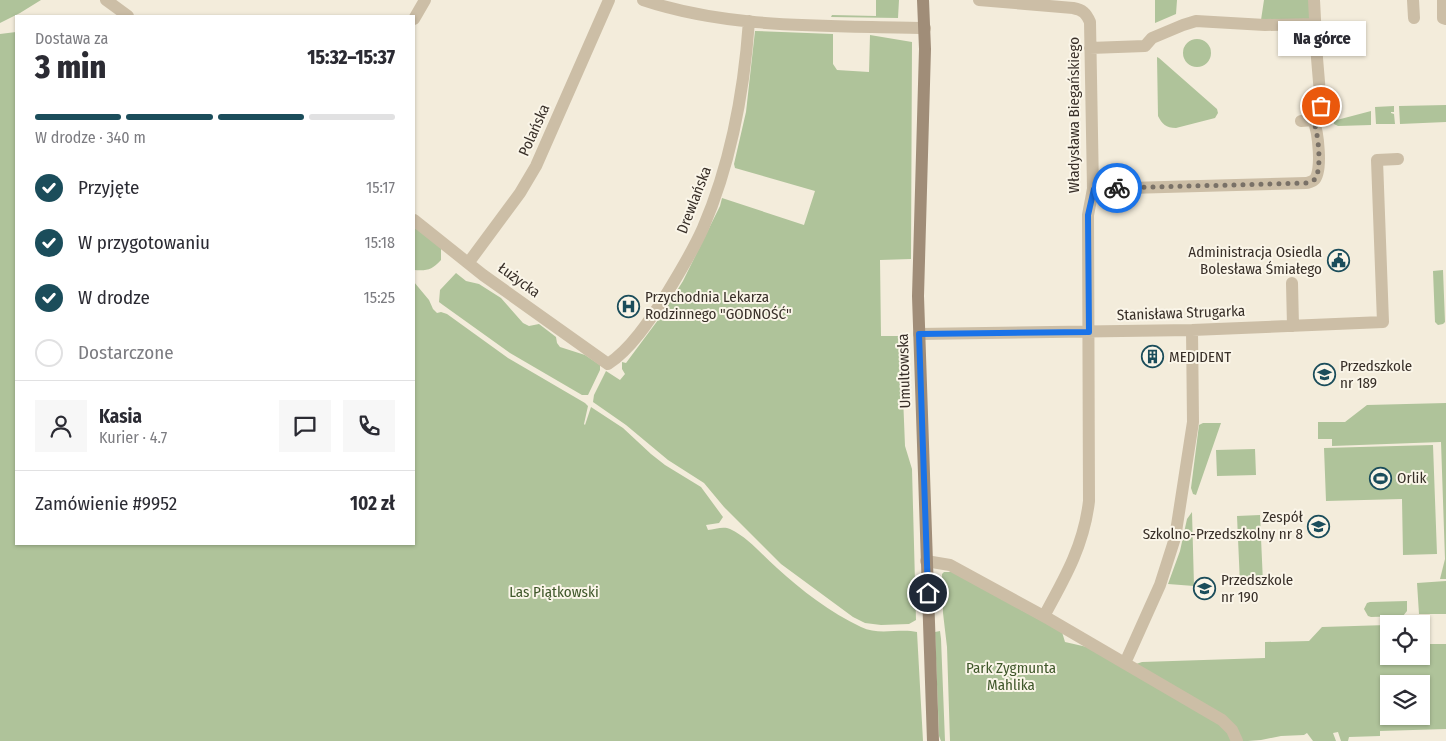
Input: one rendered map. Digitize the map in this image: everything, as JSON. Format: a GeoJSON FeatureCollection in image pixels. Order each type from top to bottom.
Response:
{"type":"FeatureCollection","features":[{"type":"Feature","properties":{"kind":"street"},"geometry":{"type":"LineString","coordinates":[[106,0],[126,15]]}},
{"type":"Feature","properties":{"kind":"street"},"geometry":{"type":"LineString","coordinates":[[122,0],[127,15]]}},
{"type":"Feature","properties":{"kind":"street"},"geometry":{"type":"LineString","coordinates":[[415,17],[425,0]]}},
{"type":"Feature","properties":{"kind":"street","name":"Polańska"},"geometry":{"type":"LineString","coordinates":[[469,262],[520,193],[536,166],[609,0]]}},
{"type":"Feature","properties":{"kind":"street"},"geometry":{"type":"LineString","coordinates":[[643,0],[688,13],[749,21],[925,28]]}},
{"type":"Feature","properties":{"kind":"street","name":"Umultowska"},"geometry":{"type":"LineString","coordinates":[[923,0],[925,28],[918,255],[919,334],[933,741]]}},
{"type":"Feature","properties":{"kind":"street","name":"Władysława Biegańskiego"},"geometry":{"type":"LineString","coordinates":[[978,0],[1082,10],[1090,22],[1094,189],[1088,215],[1089,501],[1087,523],[1076,555],[1044,616]]}},
{"type":"Feature","properties":{"kind":"street"},"geometry":{"type":"LineString","coordinates":[[1094,189],[1306,183],[1314,180],[1319,168],[1316,127],[1307,120],[1317,117],[1321,106],[1314,0]]}},
{"type":"Feature","properties":{"kind":"street"},"geometry":{"type":"LineString","coordinates":[[1413,0],[1414,18]]}},
{"type":"Feature","properties":{"kind":"street"},"geometry":{"type":"LineString","coordinates":[[1443,0],[1443,18],[1446,19]]}},
{"type":"Feature","properties":{"kind":"street","name":"Drewlańska"},"geometry":{"type":"LineString","coordinates":[[608,364],[619,357],[655,312],[683,267],[705,222],[717,191],[738,116],[749,21]]}},
{"type":"Feature","properties":{"kind":"street"},"geometry":{"type":"LineString","coordinates":[[1090,48],[1145,46],[1152,38],[1196,21],[1265,25],[1315,24]]}},
{"type":"Feature","properties":{"kind":"street","name":"Stanisława Strugarka"},"geometry":{"type":"LineString","coordinates":[[919,334],[1192,330],[1383,322],[1377,160],[1398,160]]}},
{"type":"Feature","properties":{"kind":"street","name":"Łużycka"},"geometry":{"type":"LineString","coordinates":[[415,221],[483,275],[608,364]]}},
{"type":"Feature","properties":{"kind":"street"},"geometry":{"type":"LineString","coordinates":[[1292,283],[1293,326]]}},
{"type":"Feature","properties":{"kind":"street"},"geometry":{"type":"LineString","coordinates":[[1125,663],[1160,585],[1176,538],[1193,422],[1192,330]]}},
{"type":"Feature","properties":{"kind":"street"},"geometry":{"type":"LineString","coordinates":[[926,561],[950,565],[1044,616],[1222,720],[1232,730],[1237,741]]}},
{"type":"Feature","properties":{"kind":"green space"},"geometry":{"type":"Polygon","coordinates":[[[0,0],[41,0],[20,13],[0,23],[0,0]]]}},
{"type":"Feature","properties":{"kind":"green space"},"geometry":{"type":"Polygon","coordinates":[[[876,0],[899,0],[898,18],[831,17],[832,15],[876,16],[876,0]]]}},
{"type":"Feature","properties":{"kind":"green space"},"geometry":{"type":"Polygon","coordinates":[[[1155,0],[1177,0],[1176,14],[1155,23],[1155,0]]]}},
{"type":"Feature","properties":{"kind":"green space"},"geometry":{"type":"Polygon","coordinates":[[[1264,0],[1310,0],[1310,19],[1261,20],[1264,0]]]}},
{"type":"Feature","properties":{"kind":"green space"},"geometry":{"type":"Polygon","coordinates":[[[755,31],[833,34],[833,64],[837,70],[869,72],[870,35],[912,42],[911,259],[880,260],[881,336],[907,336],[906,381],[903,396],[905,446],[912,469],[916,620],[909,624],[881,625],[865,623],[853,617],[781,564],[724,507],[704,483],[668,460],[626,425],[593,402],[594,395],[606,371],[620,380],[625,374],[622,369],[622,362],[626,363],[661,316],[683,281],[720,206],[722,198],[804,225],[815,191],[735,168],[734,164],[746,112],[755,31]]]}},
{"type":"Feature","properties":{"kind":"green space","name":"Las Piątkowski"},"geometry":{"type":"Polygon","coordinates":[[[15,32],[15,545],[415,545],[415,283],[437,313],[447,314],[508,358],[585,403],[588,406],[585,425],[591,407],[623,428],[665,465],[701,487],[723,517],[719,523],[706,525],[708,530],[725,528],[737,533],[806,593],[861,627],[875,631],[917,632],[923,741],[0,741],[0,34],[15,32]]]}},
{"type":"Feature","properties":{"kind":"green space"},"geometry":{"type":"Polygon","coordinates":[[[1197,39],[1207,43],[1211,53],[1207,63],[1197,67],[1187,63],[1183,53],[1187,43],[1197,39]]]}},
{"type":"Feature","properties":{"kind":"green space"},"geometry":{"type":"Polygon","coordinates":[[[1157,57],[1217,109],[1218,113],[1215,118],[1176,128],[1163,123],[1158,116],[1157,57]]]}},
{"type":"Feature","properties":{"kind":"green space"},"geometry":{"type":"Polygon","coordinates":[[[1446,105],[1446,122],[1400,124],[1399,106],[1446,105]]]}},
{"type":"Feature","properties":{"kind":"green space"},"geometry":{"type":"Polygon","coordinates":[[[1394,106],[1394,112],[1391,113],[1394,114],[1395,124],[1376,124],[1375,107],[1394,106]]]}},
{"type":"Feature","properties":{"kind":"green space"},"geometry":{"type":"Polygon","coordinates":[[[1371,111],[1371,125],[1338,126],[1333,121],[1371,111]]]}},
{"type":"Feature","properties":{"kind":"green space"},"geometry":{"type":"Polygon","coordinates":[[[415,228],[441,247],[441,260],[435,266],[415,270],[415,228]]]}},
{"type":"Feature","properties":{"kind":"green space"},"geometry":{"type":"Polygon","coordinates":[[[1443,270],[1445,322],[1438,325],[1435,322],[1433,271],[1443,270]]]}},
{"type":"Feature","properties":{"kind":"green space"},"geometry":{"type":"Polygon","coordinates":[[[456,273],[466,281],[479,284],[501,298],[523,323],[529,326],[539,324],[556,337],[560,347],[585,355],[600,365],[600,370],[588,395],[582,395],[510,353],[439,302],[440,290],[456,273]]]}},
{"type":"Feature","properties":{"kind":"green space"},"geometry":{"type":"Polygon","coordinates":[[[1446,403],[1446,579],[1440,579],[1445,559],[1441,442],[1332,446],[1332,439],[1318,439],[1318,422],[1345,422],[1367,405],[1446,403]]]}},
{"type":"Feature","properties":{"kind":"green space"},"geometry":{"type":"Polygon","coordinates":[[[1203,423],[1221,423],[1196,495],[1193,494],[1191,488],[1199,425],[1203,423]]]}},
{"type":"Feature","properties":{"kind":"green space"},"geometry":{"type":"Polygon","coordinates":[[[1433,445],[1437,554],[1403,555],[1402,499],[1326,501],[1324,448],[1433,445]]]}},
{"type":"Feature","properties":{"kind":"green space"},"geometry":{"type":"Polygon","coordinates":[[[1255,449],[1256,475],[1217,476],[1216,450],[1255,449]]]}},
{"type":"Feature","properties":{"kind":"green space"},"geometry":{"type":"Polygon","coordinates":[[[1192,512],[1194,586],[1168,584],[1180,551],[1187,519],[1192,512]]]}},
{"type":"Feature","properties":{"kind":"green space"},"geometry":{"type":"Polygon","coordinates":[[[1260,515],[1263,583],[1240,584],[1237,516],[1260,515]]]}},
{"type":"Feature","properties":{"kind":"green space","name":"Park Zygmunta Mahlika"},"geometry":{"type":"Polygon","coordinates":[[[944,572],[952,572],[1062,632],[1065,642],[1087,647],[1124,668],[1142,662],[1265,658],[1265,642],[1309,641],[1322,627],[1380,625],[1380,665],[1430,665],[1430,644],[1446,644],[1446,729],[1380,731],[1380,736],[1349,737],[1348,741],[1341,741],[1338,732],[1333,733],[1336,741],[1313,741],[1307,733],[1304,735],[1248,741],[950,741],[947,647],[943,613],[942,574],[944,572]]]}},
{"type":"Feature","properties":{"kind":"green space"},"geometry":{"type":"Polygon","coordinates":[[[1446,581],[1446,614],[1419,614],[1417,583],[1446,581]]]}},
{"type":"Feature","properties":{"kind":"green space"},"geometry":{"type":"Polygon","coordinates":[[[1407,601],[1407,611],[1404,615],[1371,617],[1368,616],[1364,609],[1367,603],[1407,601]]]}},
{"type":"Feature","properties":{"kind":"green space"},"geometry":{"type":"Polygon","coordinates":[[[940,631],[945,741],[941,741],[939,736],[935,632],[940,631]]]}},
{"type":"Feature","properties":{"kind":"way so far"},"geometry":{"type":"LineString","coordinates":[[1117,188],[1306,183],[1314,180],[1319,168],[1316,127],[1313,120],[1320,112],[1321,106]]}},
{"type":"Feature","properties":{"kind":"place","name":"Na górce"},"geometry":{"type":"Point","coordinates":[1321,106]}},
{"type":"Feature","properties":{"kind":"place","name":"Administracja Osiedla Bolesława Śmiałego"},"geometry":{"type":"Point","coordinates":[1338,261]}},
{"type":"Feature","properties":{"kind":"place","name":"Przychodnia Lekarza Rodzinnego \"GODNOŚĆ\""},"geometry":{"type":"Point","coordinates":[629,306]}},
{"type":"Feature","properties":{"kind":"place","name":"MEDIDENT"},"geometry":{"type":"Point","coordinates":[1153,357]}},
{"type":"Feature","properties":{"kind":"place","name":"Przedszkole nr 189"},"geometry":{"type":"Point","coordinates":[1324,375]}},
{"type":"Feature","properties":{"kind":"place","name":"Orlik"},"geometry":{"type":"Point","coordinates":[1381,478]}},
{"type":"Feature","properties":{"kind":"place","name":"Zespół Szkolno-Przedszkolny nr 8"},"geometry":{"type":"Point","coordinates":[1319,526]}},
{"type":"Feature","properties":{"kind":"place","name":"Przedszkole nr 190"},"geometry":{"type":"Point","coordinates":[1205,589]}},
{"type":"Feature","properties":{"kind":"route"},"geometry":{"type":"LineString","coordinates":[[928,593],[919,334],[1089,332],[1088,215],[1094,189],[1117,188]]}}]}
